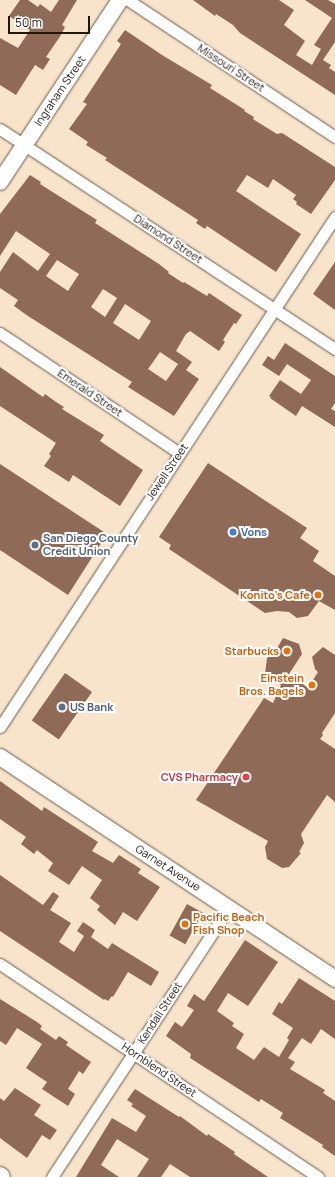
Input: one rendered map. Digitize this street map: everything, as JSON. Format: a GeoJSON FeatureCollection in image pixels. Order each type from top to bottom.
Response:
{"type":"FeatureCollection","features":[{"type":"Feature","properties":{"kind":"main road","name":"Ingraham Street"},"geometry":{"type":"LineString","coordinates":[[0,182],[120,0]]}},
{"type":"Feature","properties":{"kind":"main road","name":"Garnet Avenue"},"geometry":{"type":"LineString","coordinates":[[0,757],[335,979]]}},
{"type":"Feature","properties":{"kind":"street","name":"Missouri Street"},"geometry":{"type":"LineString","coordinates":[[128,0],[335,137]]}},
{"type":"Feature","properties":{"kind":"street","name":"Diamond Street"},"geometry":{"type":"LineString","coordinates":[[0,129],[335,349]]}},
{"type":"Feature","properties":{"kind":"street","name":"Jewell Street"},"geometry":{"type":"LineString","coordinates":[[0,727],[335,217]]}},
{"type":"Feature","properties":{"kind":"street","name":"Emerald Street"},"geometry":{"type":"LineString","coordinates":[[0,333],[179,453]]}},
{"type":"Feature","properties":{"kind":"street","name":"Kendall Street"},"geometry":{"type":"LineString","coordinates":[[52,1177],[229,908]]}},
{"type":"Feature","properties":{"kind":"street","name":"Hornblend Street"},"geometry":{"type":"LineString","coordinates":[[0,964],[318,1177]]}},
{"type":"Feature","properties":{"kind":"building"},"geometry":{"type":"Polygon","coordinates":[[[20,0],[28,0],[38,7],[40,4],[51,12],[59,0],[77,0],[62,25],[65,27],[61,35],[46,57],[50,59],[43,70],[35,65],[16,95],[0,85],[0,38],[18,48],[30,30],[9,16],[20,0]]]}},
{"type":"Feature","properties":{"kind":"building"},"geometry":{"type":"Polygon","coordinates":[[[193,0],[279,0],[294,10],[284,25],[305,41],[296,55],[312,65],[321,49],[314,45],[332,18],[305,0],[328,0],[335,4],[335,42],[323,60],[331,65],[329,68],[335,72],[335,95],[240,33],[233,25],[216,14],[215,16],[193,0]]]}},
{"type":"Feature","properties":{"kind":"building"},"geometry":{"type":"Polygon","coordinates":[[[125,30],[162,55],[212,85],[210,88],[245,110],[244,111],[254,117],[253,119],[277,134],[282,133],[335,167],[335,180],[311,214],[296,204],[297,202],[293,199],[296,195],[273,179],[268,188],[247,175],[236,191],[301,234],[276,272],[207,226],[205,229],[196,223],[198,220],[105,160],[107,158],[86,145],[88,142],[69,129],[87,104],[83,102],[121,44],[117,41],[125,30]]]}},
{"type":"Feature","properties":{"kind":"building"},"geometry":{"type":"Polygon","coordinates":[[[30,175],[41,182],[40,184],[97,220],[95,223],[159,264],[169,272],[168,273],[183,283],[184,282],[207,296],[209,293],[242,315],[236,324],[234,323],[223,340],[225,342],[219,351],[190,331],[186,334],[176,351],[192,362],[186,370],[199,379],[174,416],[128,387],[132,382],[14,306],[18,300],[0,288],[0,272],[13,252],[38,271],[50,254],[16,231],[0,256],[0,214],[30,175]],[[57,260],[46,276],[68,291],[79,274],[57,260]],[[103,289],[91,307],[105,317],[117,298],[103,289]],[[125,304],[113,323],[139,340],[151,321],[125,304]],[[160,352],[148,369],[166,381],[178,364],[160,352]]]}},
{"type":"Feature","properties":{"kind":"building"},"geometry":{"type":"Polygon","coordinates":[[[335,262],[335,310],[313,294],[335,262]]]}},
{"type":"Feature","properties":{"kind":"building"},"geometry":{"type":"Polygon","coordinates":[[[285,343],[335,376],[335,403],[331,409],[335,411],[335,427],[302,406],[296,416],[270,398],[271,397],[269,396],[280,380],[301,394],[311,380],[287,364],[279,376],[262,365],[268,356],[274,360],[285,343]]]}},
{"type":"Feature","properties":{"kind":"building"},"geometry":{"type":"Polygon","coordinates":[[[0,367],[43,397],[45,394],[64,407],[62,409],[104,435],[100,441],[143,470],[120,506],[73,475],[69,482],[44,466],[51,456],[49,454],[56,443],[0,406],[0,367]]]}},
{"type":"Feature","properties":{"kind":"building","name":"Vons"},"geometry":{"type":"Polygon","coordinates":[[[208,463],[307,528],[300,538],[319,551],[313,561],[335,576],[335,610],[319,601],[308,616],[297,618],[289,612],[277,611],[265,613],[169,549],[171,545],[159,537],[208,463]]]}},
{"type":"Feature","properties":{"kind":"building"},"geometry":{"type":"Polygon","coordinates":[[[0,464],[107,534],[68,595],[0,550],[0,464]]]}},
{"type":"Feature","properties":{"kind":"building"},"geometry":{"type":"Polygon","coordinates":[[[283,638],[299,644],[302,654],[289,674],[308,688],[318,672],[315,669],[312,657],[323,647],[335,655],[335,713],[322,733],[323,735],[320,739],[335,749],[335,802],[327,795],[301,834],[304,843],[299,852],[301,853],[289,867],[282,868],[267,859],[265,847],[268,841],[196,800],[264,698],[273,703],[281,685],[265,674],[267,658],[276,650],[283,638]]]}},
{"type":"Feature","properties":{"kind":"building"},"geometry":{"type":"Polygon","coordinates":[[[65,673],[92,692],[59,739],[32,721],[65,673]]]}},
{"type":"Feature","properties":{"kind":"building"},"geometry":{"type":"Polygon","coordinates":[[[0,781],[42,811],[44,807],[98,842],[92,851],[113,863],[119,855],[141,869],[138,873],[160,887],[137,921],[123,912],[115,925],[97,910],[100,906],[90,898],[102,880],[82,866],[69,885],[48,871],[53,863],[37,850],[34,854],[21,844],[26,837],[0,819],[0,781]]]}},
{"type":"Feature","properties":{"kind":"building"},"geometry":{"type":"Polygon","coordinates":[[[0,875],[43,905],[53,892],[59,896],[50,910],[71,923],[59,942],[74,952],[84,936],[77,931],[83,922],[95,930],[91,937],[108,949],[112,943],[159,972],[151,986],[128,972],[113,997],[112,996],[108,1001],[105,999],[104,1000],[0,931],[0,875]]]}},
{"type":"Feature","properties":{"kind":"building"},"geometry":{"type":"Polygon","coordinates":[[[187,904],[203,913],[185,944],[170,935],[187,904]]]}},
{"type":"Feature","properties":{"kind":"building"},"geometry":{"type":"Polygon","coordinates":[[[245,940],[278,962],[248,1006],[228,993],[217,1011],[234,1023],[232,1026],[244,1034],[236,1048],[254,1060],[264,1047],[279,1057],[289,1040],[287,1038],[293,1028],[272,1014],[279,1002],[282,1004],[299,978],[335,1001],[335,1039],[321,1029],[311,1044],[302,1038],[288,1058],[295,1062],[290,1069],[325,1090],[323,1093],[335,1101],[335,1156],[322,1147],[323,1145],[280,1118],[283,1113],[261,1099],[259,1102],[190,1058],[191,1054],[166,1036],[175,1022],[182,1027],[194,1010],[187,1006],[194,994],[204,1001],[245,940]]]}},
{"type":"Feature","properties":{"kind":"building"},"geometry":{"type":"Polygon","coordinates":[[[0,999],[37,1022],[42,1026],[40,1029],[56,1040],[59,1036],[68,1042],[66,1045],[91,1062],[83,1074],[79,1071],[68,1089],[75,1094],[68,1106],[42,1089],[47,1082],[26,1068],[42,1044],[17,1028],[6,1045],[0,1041],[0,999]]]}},
{"type":"Feature","properties":{"kind":"building"},"geometry":{"type":"Polygon","coordinates":[[[15,1088],[41,1105],[34,1115],[57,1130],[50,1140],[42,1135],[27,1158],[0,1138],[0,1098],[4,1101],[15,1088]]]}},
{"type":"Feature","properties":{"kind":"building"},"geometry":{"type":"Polygon","coordinates":[[[135,1089],[179,1117],[180,1116],[207,1136],[208,1134],[268,1177],[190,1177],[170,1164],[161,1177],[137,1177],[149,1159],[117,1139],[101,1165],[119,1177],[76,1177],[112,1118],[136,1132],[146,1116],[131,1106],[133,1104],[127,1100],[135,1089]]]}},
{"type":"Feature","properties":{"kind":"place","name":"Vons"},"geometry":{"type":"Point","coordinates":[233,532]}},
{"type":"Feature","properties":{"kind":"place","name":"San Diego County Credit Union"},"geometry":{"type":"Point","coordinates":[35,545]}},
{"type":"Feature","properties":{"kind":"place","name":"Konito's Cafe"},"geometry":{"type":"Point","coordinates":[318,595]}},
{"type":"Feature","properties":{"kind":"place","name":"Starbucks"},"geometry":{"type":"Point","coordinates":[287,651]}},
{"type":"Feature","properties":{"kind":"place","name":"Einstein Bros. Bagels"},"geometry":{"type":"Point","coordinates":[312,685]}},
{"type":"Feature","properties":{"kind":"place","name":"US Bank"},"geometry":{"type":"Point","coordinates":[62,707]}},
{"type":"Feature","properties":{"kind":"place","name":"CVS Pharmacy"},"geometry":{"type":"Point","coordinates":[246,777]}},
{"type":"Feature","properties":{"kind":"place","name":"Pacific Beach Fish Shop"},"geometry":{"type":"Point","coordinates":[185,924]}}]}
